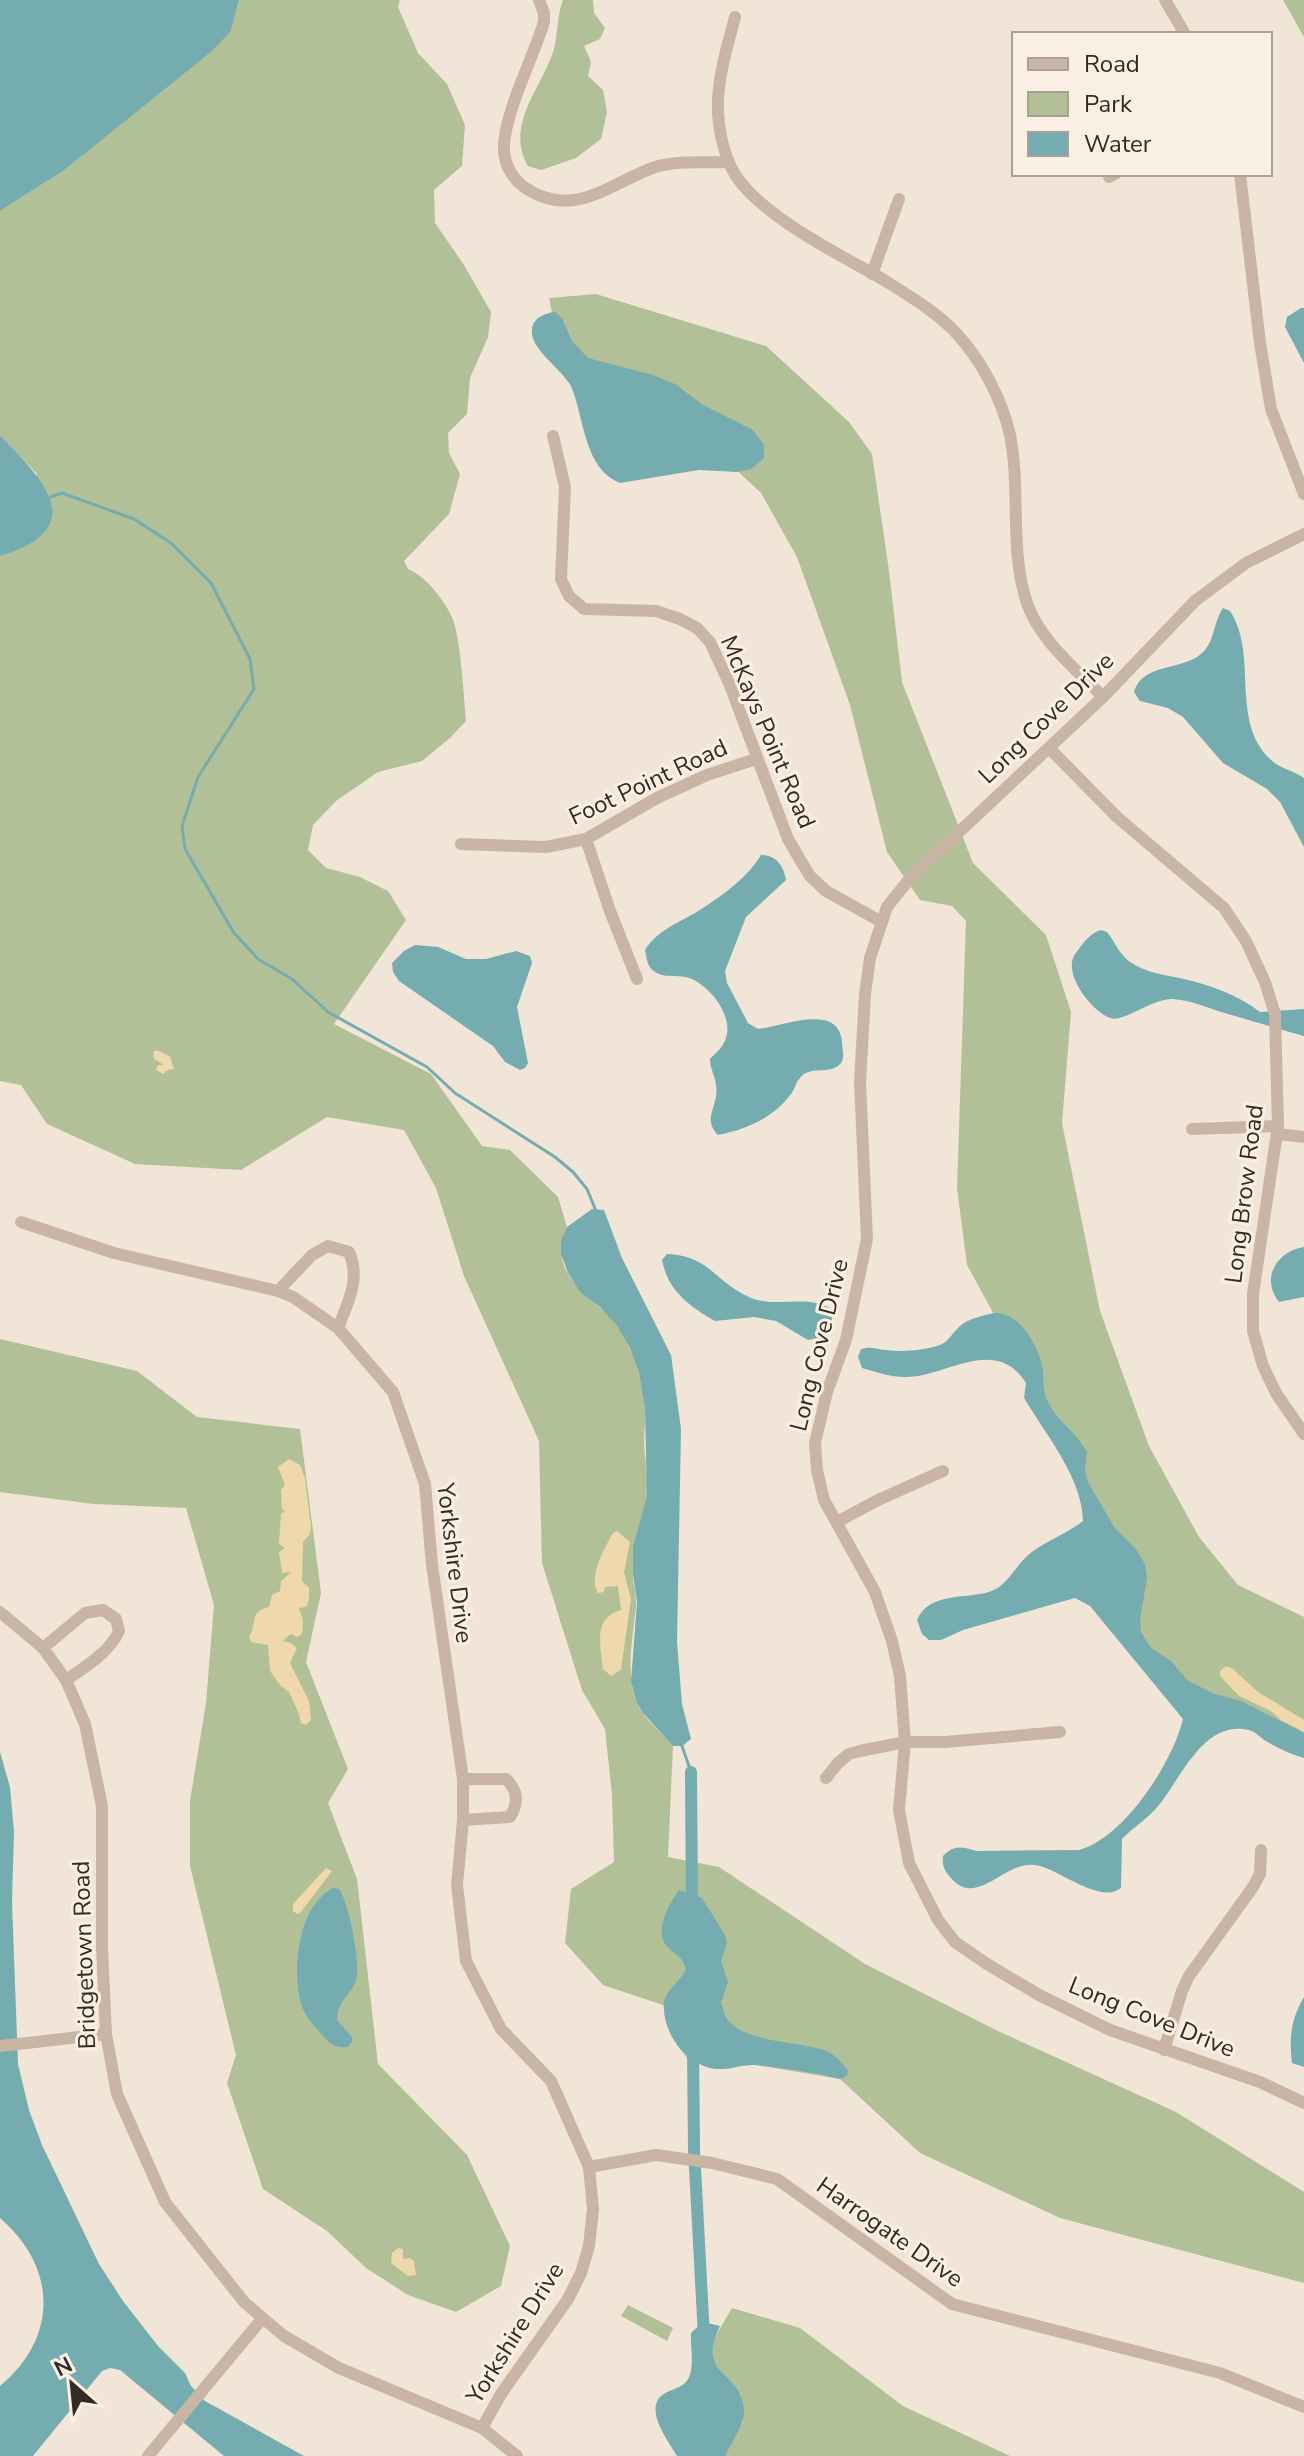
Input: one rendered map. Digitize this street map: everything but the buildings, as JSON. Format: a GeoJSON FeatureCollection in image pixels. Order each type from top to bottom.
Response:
{"type":"FeatureCollection","features":[{"type":"Feature","properties":{"kind":"street"},"geometry":{"type":"LineString","coordinates":[[539,0],[544,22],[504,141],[507,165],[520,184],[553,201],[573,201],[608,190],[656,167],[729,162]]}},
{"type":"Feature","properties":{"kind":"street"},"geometry":{"type":"LineString","coordinates":[[1165,0],[1184,32]]}},
{"type":"Feature","properties":{"kind":"street"},"geometry":{"type":"LineString","coordinates":[[735,17],[718,100],[719,124],[736,177],[807,237],[918,301],[957,334],[990,381],[1010,435],[1018,553],[1028,604],[1050,642],[1103,697]]}},
{"type":"Feature","properties":{"kind":"street"},"geometry":{"type":"LineString","coordinates":[[1240,176],[1271,409],[1304,494]]}},
{"type":"Feature","properties":{"kind":"street"},"geometry":{"type":"LineString","coordinates":[[872,274],[899,199]]}},
{"type":"Feature","properties":{"kind":"street","name":"McKays Point Road"},"geometry":{"type":"LineString","coordinates":[[553,436],[565,487],[561,579],[569,596],[584,609],[656,611],[697,628],[710,642],[729,683],[788,839],[810,876],[826,891],[880,921]]}},
{"type":"Feature","properties":{"kind":"street","name":"Long Cove Drive"},"geometry":{"type":"LineString","coordinates":[[1304,534],[1246,563],[1195,601],[1103,697],[911,877],[887,907],[870,958],[865,994],[860,1082],[867,1239],[846,1340],[827,1392],[815,1443],[824,1500],[875,1592],[892,1641],[900,1676],[905,1742],[899,1810],[909,1863],[938,1920],[955,1942],[1039,1995],[1110,2030],[1260,2082],[1304,2103]]}},
{"type":"Feature","properties":{"kind":"street","name":"Long Brow Road"},"geometry":{"type":"LineString","coordinates":[[1049,748],[1117,817],[1224,908],[1246,941],[1275,1014],[1278,1130],[1253,1294],[1253,1331],[1263,1366],[1276,1393],[1304,1434]]}},
{"type":"Feature","properties":{"kind":"street","name":"Foot Point Road"},"geometry":{"type":"LineString","coordinates":[[461,844],[546,847],[586,839],[657,798],[707,775],[756,759]]}},
{"type":"Feature","properties":{"kind":"street"},"geometry":{"type":"LineString","coordinates":[[586,839],[637,979]]}},
{"type":"Feature","properties":{"kind":"street"},"geometry":{"type":"LineString","coordinates":[[1192,1129],[1278,1130],[1304,1137]]}},
{"type":"Feature","properties":{"kind":"street","name":"Yorkshire Drive"},"geometry":{"type":"LineString","coordinates":[[21,1222],[114,1253],[293,1297],[338,1328],[393,1392],[427,1488],[432,1565],[463,1779],[457,1885],[466,1961],[501,2029],[551,2081],[589,2167],[593,2209],[589,2246],[581,2273],[568,2299],[501,2394],[482,2428]]}},
{"type":"Feature","properties":{"kind":"street"},"geometry":{"type":"LineString","coordinates":[[278,1291],[312,1255],[328,1246],[349,1252],[355,1265],[355,1280],[338,1328]]}},
{"type":"Feature","properties":{"kind":"street"},"geometry":{"type":"LineString","coordinates":[[837,1522],[943,1471]]}},
{"type":"Feature","properties":{"kind":"street"},"geometry":{"type":"LineString","coordinates":[[43,1648],[85,1613],[103,1610],[116,1619],[119,1631],[108,1648],[66,1680]]}},
{"type":"Feature","properties":{"kind":"street","name":"Bridgetown Road"},"geometry":{"type":"LineString","coordinates":[[0,1612],[43,1648],[66,1680],[85,1724],[102,1806],[102,1948],[106,2034],[117,2094],[165,2202],[244,2302],[284,2336],[339,2368],[482,2428],[517,2456]]}},
{"type":"Feature","properties":{"kind":"street"},"geometry":{"type":"LineString","coordinates":[[826,1778],[849,1754],[905,1742],[1060,1732]]}},
{"type":"Feature","properties":{"kind":"street"},"geometry":{"type":"LineString","coordinates":[[463,1779],[506,1779],[516,1793],[516,1807],[510,1817],[463,1820]]}},
{"type":"Feature","properties":{"kind":"street"},"geometry":{"type":"LineString","coordinates":[[1164,2050],[1189,1976],[1253,1887],[1260,1874],[1261,1850]]}},
{"type":"Feature","properties":{"kind":"street"},"geometry":{"type":"LineString","coordinates":[[0,2046],[106,2034]]}},
{"type":"Feature","properties":{"kind":"street","name":"Harrogate Drive"},"geometry":{"type":"LineString","coordinates":[[589,2167],[656,2155],[712,2163],[777,2179],[952,2304],[1220,2373],[1304,2407]]}},
{"type":"Feature","properties":{"kind":"street"},"geometry":{"type":"LineString","coordinates":[[148,2456],[262,2319]]}},
{"type":"Feature","properties":{"kind":"green space"},"geometry":{"type":"Polygon","coordinates":[[[239,0],[400,0],[398,7],[418,53],[447,84],[465,125],[462,166],[434,190],[435,223],[491,312],[488,337],[470,378],[467,414],[448,433],[449,453],[460,474],[449,514],[404,561],[408,569],[437,593],[453,619],[466,721],[422,761],[378,772],[336,801],[313,825],[308,850],[326,868],[360,877],[388,891],[406,920],[334,1024],[431,1074],[482,1146],[510,1150],[558,1197],[567,1227],[562,1259],[567,1272],[617,1326],[636,1365],[645,1407],[647,1491],[633,1570],[636,1602],[631,1676],[638,1705],[673,1746],[668,1857],[719,1867],[865,1964],[998,2031],[1176,2112],[1304,2192],[1304,2283],[1060,2218],[920,2153],[840,2079],[750,2064],[717,2069],[688,2059],[677,2045],[663,2005],[603,1985],[565,1943],[571,1889],[614,1862],[612,1795],[605,1729],[582,1690],[542,1563],[539,1441],[464,1276],[436,1188],[404,1130],[327,1117],[241,1170],[135,1164],[47,1124],[21,1085],[0,1081],[0,556],[7,553],[37,474],[0,435],[0,211],[63,171],[231,31],[239,0]]]}},
{"type":"Feature","properties":{"kind":"green space"},"geometry":{"type":"Polygon","coordinates":[[[563,0],[593,0],[594,13],[605,28],[600,39],[584,46],[591,62],[588,76],[603,90],[607,112],[601,139],[576,158],[541,170],[528,166],[520,136],[528,106],[554,49],[563,0]]]}},
{"type":"Feature","properties":{"kind":"green space"},"geometry":{"type":"Polygon","coordinates":[[[1283,0],[1304,0],[1304,37],[1283,0]]]}},
{"type":"Feature","properties":{"kind":"green space"},"geometry":{"type":"Polygon","coordinates":[[[596,294],[766,346],[849,422],[872,454],[902,682],[973,863],[1046,935],[1071,1012],[1062,1123],[1100,1311],[1149,1446],[1199,1537],[1238,1585],[1304,1617],[1304,1750],[1182,1697],[1125,1624],[1071,1455],[967,1265],[957,1188],[966,921],[952,906],[920,900],[887,852],[850,705],[797,557],[761,493],[709,444],[559,346],[549,298],[596,294]]]}},
{"type":"Feature","properties":{"kind":"green space"},"geometry":{"type":"Polygon","coordinates":[[[0,1339],[137,1371],[197,1417],[300,1429],[321,1593],[306,1662],[348,1769],[328,1803],[357,1879],[378,2064],[467,2155],[510,2246],[501,2286],[456,2312],[408,2295],[366,2268],[327,2231],[263,2189],[227,2083],[236,2055],[190,1866],[190,1801],[206,1703],[214,1605],[186,1508],[94,1504],[0,1492],[0,1339]]]}},
{"type":"Feature","properties":{"kind":"green space"},"geometry":{"type":"Polygon","coordinates":[[[628,2305],[673,2328],[667,2341],[621,2316],[628,2305]]]}},
{"type":"Feature","properties":{"kind":"green space"},"geometry":{"type":"Polygon","coordinates":[[[732,2308],[800,2328],[903,2406],[1010,2456],[726,2456],[743,2422],[712,2359],[712,2342],[732,2308]]]}},
{"type":"Feature","properties":{"kind":"sand"},"geometry":{"type":"Polygon","coordinates":[[[156,1050],[170,1056],[174,1069],[163,1074],[156,1070],[158,1065],[164,1065],[154,1059],[156,1050]]]}},
{"type":"Feature","properties":{"kind":"sand"},"geometry":{"type":"Polygon","coordinates":[[[289,1459],[300,1465],[305,1478],[311,1527],[310,1534],[303,1542],[302,1581],[309,1588],[309,1600],[306,1607],[299,1608],[303,1621],[302,1634],[297,1637],[291,1634],[282,1641],[297,1648],[290,1663],[309,1701],[311,1720],[306,1725],[301,1723],[289,1692],[270,1671],[268,1645],[251,1642],[249,1636],[256,1615],[269,1607],[272,1595],[280,1591],[281,1581],[291,1572],[282,1573],[279,1552],[285,1548],[279,1544],[281,1514],[285,1511],[282,1509],[281,1490],[285,1485],[278,1467],[289,1459]]]}},
{"type":"Feature","properties":{"kind":"sand"},"geometry":{"type":"Polygon","coordinates":[[[617,1531],[630,1542],[624,1572],[631,1599],[621,1670],[611,1676],[603,1669],[600,1634],[606,1619],[621,1610],[618,1586],[605,1587],[604,1592],[598,1593],[595,1579],[602,1555],[617,1531]]]}},
{"type":"Feature","properties":{"kind":"sand"},"geometry":{"type":"Polygon","coordinates":[[[1226,1666],[1258,1692],[1304,1720],[1304,1732],[1239,1696],[1220,1676],[1220,1671],[1226,1666]]]}},
{"type":"Feature","properties":{"kind":"sand"},"geometry":{"type":"Polygon","coordinates":[[[326,1868],[332,1871],[297,1914],[293,1911],[293,1904],[326,1868]]]}},
{"type":"Feature","properties":{"kind":"sand"},"geometry":{"type":"Polygon","coordinates":[[[398,2248],[403,2249],[403,2259],[414,2261],[416,2275],[408,2276],[391,2263],[392,2253],[398,2248]]]}},
{"type":"Feature","properties":{"kind":"water"},"geometry":{"type":"Polygon","coordinates":[[[0,0],[239,0],[231,31],[212,51],[63,171],[0,211],[0,0]]]}},
{"type":"Feature","properties":{"kind":"water"},"geometry":{"type":"Polygon","coordinates":[[[1304,308],[1304,363],[1285,327],[1287,317],[1304,308]]]}},
{"type":"Feature","properties":{"kind":"water"},"geometry":{"type":"Polygon","coordinates":[[[555,312],[562,318],[572,341],[588,358],[675,384],[703,405],[753,430],[764,445],[764,458],[751,469],[737,472],[699,470],[620,483],[608,476],[593,456],[569,383],[542,353],[533,337],[532,329],[537,319],[555,312]]]}},
{"type":"Feature","properties":{"kind":"water"},"geometry":{"type":"Polygon","coordinates":[[[0,435],[43,485],[51,502],[52,517],[45,531],[28,545],[0,556],[0,435]]]}},
{"type":"Feature","properties":{"kind":"water"},"geometry":{"type":"Polygon","coordinates":[[[1223,608],[1230,611],[1243,647],[1247,707],[1258,744],[1274,763],[1304,778],[1304,847],[1280,802],[1267,789],[1223,763],[1183,717],[1168,708],[1140,701],[1134,692],[1138,683],[1152,672],[1188,661],[1203,652],[1208,647],[1223,608]]]}},
{"type":"Feature","properties":{"kind":"water"},"geometry":{"type":"Polygon","coordinates":[[[761,855],[779,863],[786,880],[746,917],[725,971],[727,983],[748,1023],[758,1029],[808,1019],[831,1023],[839,1030],[843,1057],[835,1068],[804,1074],[784,1102],[768,1116],[749,1126],[718,1135],[711,1123],[717,1092],[710,1059],[726,1038],[725,1016],[716,999],[694,980],[662,975],[652,970],[645,950],[663,932],[734,886],[761,855]]]}},
{"type":"Feature","properties":{"kind":"water"},"geometry":{"type":"Polygon","coordinates":[[[1101,930],[1107,932],[1126,959],[1143,969],[1214,988],[1260,1012],[1304,1009],[1304,1036],[1173,999],[1156,1002],[1123,1017],[1110,1018],[1088,1000],[1072,971],[1075,954],[1089,937],[1101,930]]]}},
{"type":"Feature","properties":{"kind":"water"},"geometry":{"type":"Polygon","coordinates":[[[415,945],[438,947],[466,959],[486,959],[516,951],[530,956],[532,963],[517,1007],[528,1063],[525,1068],[520,1070],[505,1062],[493,1046],[399,981],[392,963],[415,945]]]}},
{"type":"Feature","properties":{"kind":"water"},"geometry":{"type":"Polygon","coordinates":[[[592,1209],[604,1210],[622,1258],[671,1355],[681,1429],[677,1642],[682,1704],[691,1739],[682,1746],[673,1746],[643,1713],[631,1681],[637,1602],[633,1547],[647,1496],[645,1408],[639,1373],[630,1348],[617,1326],[600,1307],[580,1292],[561,1254],[561,1241],[567,1227],[592,1209]]]}},
{"type":"Feature","properties":{"kind":"water"},"geometry":{"type":"Polygon","coordinates":[[[1304,1247],[1304,1297],[1279,1302],[1271,1284],[1274,1267],[1286,1254],[1304,1247]]]}},
{"type":"Feature","properties":{"kind":"water"},"geometry":{"type":"Polygon","coordinates":[[[667,1254],[693,1259],[736,1290],[757,1300],[811,1302],[831,1309],[832,1321],[826,1336],[808,1340],[776,1321],[754,1317],[715,1321],[688,1303],[675,1289],[662,1260],[667,1254]]]}},
{"type":"Feature","properties":{"kind":"water"},"geometry":{"type":"Polygon","coordinates":[[[993,1313],[1010,1317],[1031,1338],[1042,1365],[1048,1402],[1087,1452],[1085,1471],[1088,1482],[1114,1527],[1136,1549],[1145,1564],[1147,1578],[1140,1620],[1141,1632],[1151,1648],[1171,1661],[1187,1680],[1212,1693],[1241,1701],[1304,1733],[1304,1758],[1278,1748],[1249,1730],[1233,1729],[1219,1733],[1207,1742],[1195,1753],[1155,1810],[1122,1839],[1121,1888],[1112,1892],[1090,1889],[1035,1865],[1024,1865],[971,1888],[961,1886],[951,1878],[943,1865],[943,1856],[959,1848],[977,1851],[1079,1850],[1096,1843],[1113,1831],[1144,1796],[1169,1756],[1183,1719],[1090,1606],[1075,1598],[963,1630],[941,1640],[929,1640],[922,1634],[917,1620],[930,1605],[948,1598],[995,1590],[1031,1552],[1083,1521],[1070,1473],[1024,1398],[1026,1383],[1014,1369],[1000,1362],[985,1360],[905,1377],[862,1368],[858,1357],[861,1349],[908,1351],[940,1345],[966,1322],[993,1313]]]}},
{"type":"Feature","properties":{"kind":"water"},"geometry":{"type":"Polygon","coordinates":[[[0,1752],[10,1787],[14,1832],[12,1902],[18,2064],[29,2110],[42,2145],[99,2264],[123,2301],[158,2346],[185,2373],[191,2386],[205,2401],[304,2456],[224,2456],[120,2370],[110,2368],[102,2371],[33,2456],[0,2456],[0,2386],[19,2367],[33,2346],[41,2324],[44,2302],[41,2280],[32,2258],[19,2237],[0,2218],[0,1752]]]}},
{"type":"Feature","properties":{"kind":"water"},"geometry":{"type":"Polygon","coordinates":[[[333,1888],[339,1889],[343,1896],[356,1956],[356,1981],[340,2006],[337,2020],[352,2037],[348,2047],[327,2041],[310,2021],[298,1989],[298,1956],[305,1923],[321,1896],[333,1888]]]}},
{"type":"Feature","properties":{"kind":"water"},"geometry":{"type":"Polygon","coordinates":[[[679,1890],[702,1898],[725,1935],[727,1943],[721,1961],[728,1982],[721,2003],[728,2020],[736,2028],[759,2037],[828,2052],[848,2070],[847,2076],[840,2079],[755,2065],[718,2069],[697,2063],[679,2048],[668,2027],[664,2005],[667,1995],[686,1969],[680,1958],[666,1945],[662,1925],[679,1890]]]}},
{"type":"Feature","properties":{"kind":"water"},"geometry":{"type":"Polygon","coordinates":[[[1304,1997],[1304,2067],[1292,2063],[1291,2045],[1292,2028],[1304,1997]]]}},
{"type":"Feature","properties":{"kind":"water"},"geometry":{"type":"Polygon","coordinates":[[[703,2322],[720,2326],[713,2355],[716,2364],[741,2396],[744,2415],[726,2456],[677,2456],[660,2428],[656,2405],[662,2395],[683,2384],[689,2377],[692,2365],[691,2333],[703,2322]]]}},
{"type":"Feature","properties":{"kind":"waterway"},"geometry":{"type":"LineString","coordinates":[[51,497],[62,493],[134,519],[171,543],[211,583],[250,659],[254,689],[198,777],[182,826],[185,849],[234,933],[258,959],[292,979],[328,1012],[427,1067],[455,1093],[555,1157],[587,1189],[596,1211]]}},
{"type":"Feature","properties":{"kind":"waterway"},"geometry":{"type":"LineString","coordinates":[[682,1746],[691,1772]]}},
{"type":"Feature","properties":{"kind":"waterway"},"geometry":{"type":"LineString","coordinates":[[691,1772],[692,1909]]}},
{"type":"Feature","properties":{"kind":"waterway"},"geometry":{"type":"LineString","coordinates":[[693,2048],[694,2149],[704,2337]]}}]}
